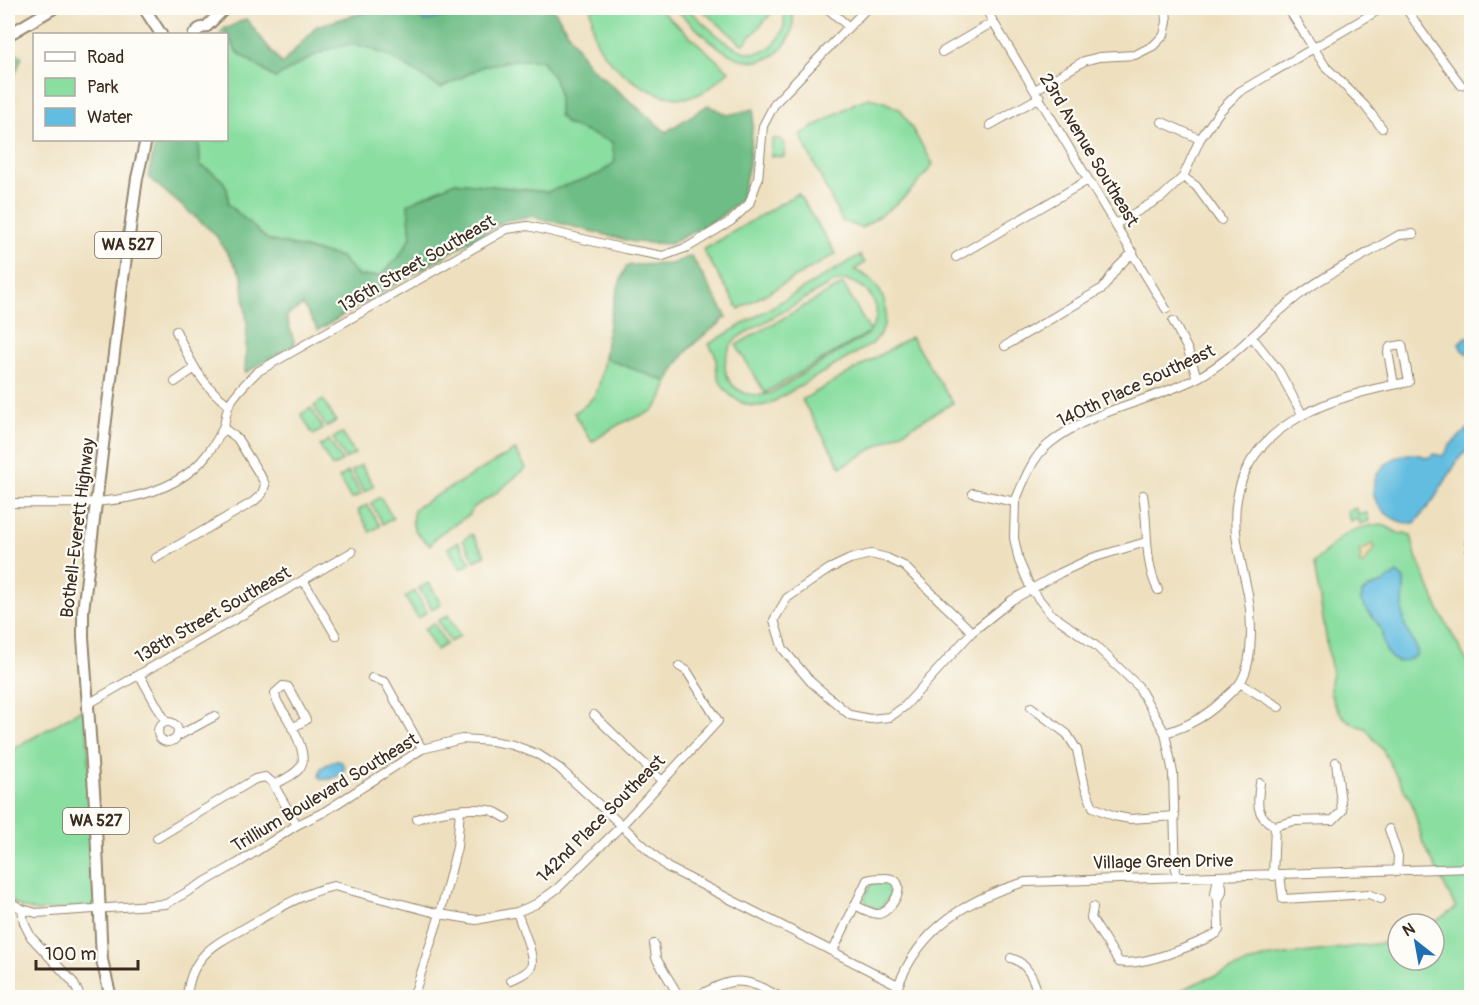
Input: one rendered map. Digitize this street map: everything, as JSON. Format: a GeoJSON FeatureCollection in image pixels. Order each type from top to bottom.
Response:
{"type":"FeatureCollection","features":[{"type":"Feature","properties":{"kind":"main road"},"geometry":{"type":"LineString","coordinates":[[8,35],[54,8]]}},
{"type":"Feature","properties":{"kind":"main road"},"geometry":{"type":"LineString","coordinates":[[144,8],[159,33]]}},
{"type":"Feature","properties":{"kind":"main road"},"geometry":{"type":"LineString","coordinates":[[206,30],[225,8]]}},
{"type":"Feature","properties":{"kind":"main road","name":"Bothell-Everett Highway"},"geometry":{"type":"LineString","coordinates":[[112,996],[102,960],[83,611],[123,279],[137,178],[146,141]]}},
{"type":"Feature","properties":{"kind":"street"},"geometry":{"type":"LineString","coordinates":[[827,8],[849,27]]}},
{"type":"Feature","properties":{"kind":"street","name":"136th Street Southeast"},"geometry":{"type":"LineString","coordinates":[[8,503],[97,502],[147,493],[167,486],[190,471],[207,454],[224,428],[229,405],[241,387],[257,372],[507,229],[528,225],[663,256],[688,247],[731,221],[749,204],[758,179],[763,126],[775,103],[867,8]]}},
{"type":"Feature","properties":{"kind":"street","name":"23rd Avenue Southeast"},"geometry":{"type":"LineString","coordinates":[[985,8],[1166,309]]}},
{"type":"Feature","properties":{"kind":"street"},"geometry":{"type":"LineString","coordinates":[[990,125],[1084,61],[1099,57],[1135,55],[1153,46],[1164,35],[1167,22],[1166,8]]}},
{"type":"Feature","properties":{"kind":"street"},"geometry":{"type":"LineString","coordinates":[[1288,8],[1325,66],[1365,106],[1382,128]]}},
{"type":"Feature","properties":{"kind":"street"},"geometry":{"type":"LineString","coordinates":[[1116,224],[1162,197],[1183,177],[1200,139],[1220,111],[1239,92],[1382,8]]}},
{"type":"Feature","properties":{"kind":"street"},"geometry":{"type":"LineString","coordinates":[[1406,8],[1430,45],[1461,85]]}},
{"type":"Feature","properties":{"kind":"street"},"geometry":{"type":"LineString","coordinates":[[942,52],[993,22]]}},
{"type":"Feature","properties":{"kind":"street"},"geometry":{"type":"LineString","coordinates":[[1162,122],[1200,139]]}},
{"type":"Feature","properties":{"kind":"street"},"geometry":{"type":"LineString","coordinates":[[1183,177],[1196,186],[1221,220]]}},
{"type":"Feature","properties":{"kind":"street"},"geometry":{"type":"LineString","coordinates":[[956,257],[1088,180]]}},
{"type":"Feature","properties":{"kind":"street","name":"140th Place Southeast"},"geometry":{"type":"LineString","coordinates":[[1015,502],[1029,471],[1047,445],[1073,428],[1197,378],[1228,359],[1293,299],[1317,283],[1399,235],[1413,234]]}},
{"type":"Feature","properties":{"kind":"street"},"geometry":{"type":"LineString","coordinates":[[1005,346],[1103,288],[1117,268],[1133,252]]}},
{"type":"Feature","properties":{"kind":"street"},"geometry":{"type":"LineString","coordinates":[[1173,321],[1188,350],[1197,378]]}},
{"type":"Feature","properties":{"kind":"street"},"geometry":{"type":"LineString","coordinates":[[176,331],[195,368],[212,392],[229,405]]}},
{"type":"Feature","properties":{"kind":"street"},"geometry":{"type":"LineString","coordinates":[[1252,338],[1279,371],[1302,414]]}},
{"type":"Feature","properties":{"kind":"street"},"geometry":{"type":"LineString","coordinates":[[1165,733],[1188,726],[1206,715],[1240,683],[1252,638],[1248,594],[1236,544],[1236,501],[1246,466],[1270,437],[1302,414],[1345,397],[1409,382],[1402,345],[1397,344],[1390,347],[1388,352],[1394,385]]}},
{"type":"Feature","properties":{"kind":"street"},"geometry":{"type":"LineString","coordinates":[[175,382],[195,368]]}},
{"type":"Feature","properties":{"kind":"street"},"geometry":{"type":"LineString","coordinates":[[156,558],[253,502],[262,494],[266,485],[237,438],[224,428]]}},
{"type":"Feature","properties":{"kind":"street"},"geometry":{"type":"LineString","coordinates":[[973,493],[1015,502],[1014,538],[1019,561],[1031,589],[1050,613],[1096,646],[1138,686],[1165,733],[1173,773],[1176,876]]}},
{"type":"Feature","properties":{"kind":"street"},"geometry":{"type":"LineString","coordinates":[[1143,495],[1147,515],[1146,542],[1152,577],[1158,590]]}},
{"type":"Feature","properties":{"kind":"street"},"geometry":{"type":"LineString","coordinates":[[1472,523],[1469,546],[1472,562]]}},
{"type":"Feature","properties":{"kind":"street"},"geometry":{"type":"LineString","coordinates":[[972,632],[904,566],[871,554],[850,559],[829,569],[787,598],[774,620],[783,649],[811,682],[850,715],[870,719],[890,717],[905,706],[972,632],[1012,600],[1092,558],[1146,542]]}},
{"type":"Feature","properties":{"kind":"street","name":"138th Street Southeast"},"geometry":{"type":"LineString","coordinates":[[88,704],[352,552]]}},
{"type":"Feature","properties":{"kind":"street"},"geometry":{"type":"LineString","coordinates":[[303,580],[336,636]]}},
{"type":"Feature","properties":{"kind":"street","name":"142nd Place Southeast"},"geometry":{"type":"LineString","coordinates":[[187,998],[191,976],[205,954],[220,942],[295,899],[316,890],[334,886],[440,914],[476,921],[516,912],[536,904],[558,888],[621,826],[661,780],[718,721],[687,671],[679,666]]}},
{"type":"Feature","properties":{"kind":"street"},"geometry":{"type":"LineString","coordinates":[[139,674],[166,722]]}},
{"type":"Feature","properties":{"kind":"street"},"geometry":{"type":"LineString","coordinates":[[372,678],[385,682],[422,749]]}},
{"type":"Feature","properties":{"kind":"street"},"geometry":{"type":"LineString","coordinates":[[1240,683],[1279,706]]}},
{"type":"Feature","properties":{"kind":"street"},"geometry":{"type":"LineString","coordinates":[[274,785],[297,771],[304,760],[292,728],[275,698],[275,693],[283,686],[288,687],[292,692],[306,720],[292,728]]}},
{"type":"Feature","properties":{"kind":"street"},"geometry":{"type":"LineString","coordinates":[[1031,707],[1067,734],[1077,750],[1085,787],[1093,807],[1114,816],[1130,819],[1175,816]]}},
{"type":"Feature","properties":{"kind":"street"},"geometry":{"type":"LineString","coordinates":[[594,715],[661,780]]}},
{"type":"Feature","properties":{"kind":"street"},"geometry":{"type":"LineString","coordinates":[[178,736],[177,726],[172,722],[166,722],[159,728],[161,738],[170,742],[215,716]]}},
{"type":"Feature","properties":{"kind":"street","name":"Trillium Boulevard Southeast"},"geometry":{"type":"LineString","coordinates":[[22,909],[42,913],[166,904],[238,863],[297,825],[324,812],[422,749],[462,739],[513,745],[539,755],[559,768],[667,867],[898,985]]}},
{"type":"Feature","properties":{"kind":"street"},"geometry":{"type":"LineString","coordinates":[[1260,783],[1257,802],[1261,814],[1266,821],[1275,826],[1294,821],[1333,820],[1342,811],[1336,762]]}},
{"type":"Feature","properties":{"kind":"street"},"geometry":{"type":"LineString","coordinates":[[157,838],[255,779],[265,777],[274,785],[297,825]]}},
{"type":"Feature","properties":{"kind":"street"},"geometry":{"type":"LineString","coordinates":[[413,998],[440,914],[457,847],[460,810]]}},
{"type":"Feature","properties":{"kind":"street"},"geometry":{"type":"LineString","coordinates":[[417,819],[430,814],[460,810],[490,810],[506,818]]}},
{"type":"Feature","properties":{"kind":"street"},"geometry":{"type":"LineString","coordinates":[[1275,826],[1276,875],[1283,899],[1369,894],[1381,899]]}},
{"type":"Feature","properties":{"kind":"street"},"geometry":{"type":"LineString","coordinates":[[1389,829],[1398,856],[1397,872]]}},
{"type":"Feature","properties":{"kind":"street","name":"Village Green Drive"},"geometry":{"type":"LineString","coordinates":[[894,998],[898,985],[913,958],[932,932],[964,906],[996,890],[1025,882],[1472,868]]}},
{"type":"Feature","properties":{"kind":"street"},"geometry":{"type":"LineString","coordinates":[[1094,907],[1091,918],[1119,962],[1126,964],[1181,950],[1216,934],[1219,930],[1218,899],[1222,895],[1222,885],[1218,876]]}},
{"type":"Feature","properties":{"kind":"street"},"geometry":{"type":"LineString","coordinates":[[832,951],[867,880],[873,878],[896,881],[899,893],[881,913],[877,914],[855,905]]}},
{"type":"Feature","properties":{"kind":"street"},"geometry":{"type":"LineString","coordinates":[[8,901],[22,909],[24,923],[31,937],[67,974],[81,998]]}},
{"type":"Feature","properties":{"kind":"street"},"geometry":{"type":"LineString","coordinates":[[511,980],[531,967],[532,958],[516,912]]}},
{"type":"Feature","properties":{"kind":"street"},"geometry":{"type":"LineString","coordinates":[[654,944],[656,958],[680,998]]}},
{"type":"Feature","properties":{"kind":"street"},"geometry":{"type":"LineString","coordinates":[[1011,958],[1022,962],[1035,984],[1037,998]]}},
{"type":"Feature","properties":{"kind":"street"},"geometry":{"type":"LineString","coordinates":[[694,998],[720,984],[737,981],[756,983],[782,998]]}},
{"type":"Feature","properties":{"kind":"green space"},"geometry":{"type":"Polygon","coordinates":[[[379,8],[415,8],[424,21],[474,8],[553,8],[588,65],[666,132],[708,105],[728,115],[754,109],[749,164],[741,199],[717,219],[670,244],[634,242],[531,216],[504,221],[318,330],[303,305],[286,316],[295,344],[245,373],[247,324],[242,276],[215,234],[148,177],[156,141],[199,141],[200,165],[222,180],[227,189],[228,204],[268,240],[341,257],[358,276],[380,276],[399,257],[411,237],[408,204],[455,182],[547,192],[599,174],[615,162],[612,142],[566,124],[559,115],[557,86],[541,60],[514,60],[484,66],[441,88],[382,53],[357,45],[346,45],[318,54],[275,78],[236,51],[225,29],[246,19],[282,64],[317,26],[379,8]]]}},
{"type":"Feature","properties":{"kind":"green space"},"geometry":{"type":"Polygon","coordinates":[[[591,8],[658,8],[729,71],[707,90],[691,97],[678,98],[649,90],[623,73],[602,51],[596,40],[591,8]]]}},
{"type":"Feature","properties":{"kind":"green space"},"geometry":{"type":"Polygon","coordinates":[[[674,8],[687,8],[728,44],[753,53],[765,50],[779,38],[784,26],[782,8],[792,8],[792,29],[783,47],[769,58],[755,61],[740,59],[725,52],[674,8]]]}},
{"type":"Feature","properties":{"kind":"green space"},"geometry":{"type":"Polygon","coordinates":[[[700,8],[776,8],[743,45],[700,8]]]}},
{"type":"Feature","properties":{"kind":"green space"},"geometry":{"type":"Polygon","coordinates":[[[228,34],[236,51],[275,78],[318,54],[346,45],[357,45],[382,53],[441,88],[484,66],[514,60],[541,60],[557,86],[559,115],[566,124],[613,142],[616,162],[599,174],[547,192],[455,182],[408,204],[411,237],[399,257],[380,276],[358,276],[341,257],[268,240],[228,204],[227,189],[222,180],[200,165],[199,141],[228,141],[228,34]]]}},
{"type":"Feature","properties":{"kind":"green space"},"geometry":{"type":"Polygon","coordinates":[[[10,48],[22,57],[8,91],[8,49],[10,48]]]}},
{"type":"Feature","properties":{"kind":"green space"},"geometry":{"type":"Polygon","coordinates":[[[868,98],[882,101],[901,110],[933,164],[900,200],[861,228],[842,221],[800,135],[855,103],[868,98]]]}},
{"type":"Feature","properties":{"kind":"green space"},"geometry":{"type":"Polygon","coordinates":[[[772,139],[781,139],[785,145],[784,157],[771,156],[772,139]]]}},
{"type":"Feature","properties":{"kind":"green space"},"geometry":{"type":"Polygon","coordinates":[[[798,193],[836,254],[739,309],[703,250],[798,193]]]}},
{"type":"Feature","properties":{"kind":"green space"},"geometry":{"type":"Polygon","coordinates":[[[860,255],[865,263],[854,270],[865,275],[874,283],[884,302],[886,313],[884,324],[872,344],[769,404],[761,406],[745,404],[731,396],[721,384],[716,369],[716,357],[709,344],[860,255]],[[845,280],[835,282],[737,338],[725,360],[729,380],[745,393],[757,395],[771,393],[867,335],[868,333],[765,393],[736,345],[843,284],[870,331],[876,314],[873,299],[868,292],[845,280]]]}},
{"type":"Feature","properties":{"kind":"green space"},"geometry":{"type":"Polygon","coordinates":[[[691,256],[727,317],[690,348],[668,382],[604,358],[612,312],[626,267],[671,264],[691,256]]]}},
{"type":"Feature","properties":{"kind":"green space"},"geometry":{"type":"Polygon","coordinates":[[[911,337],[953,403],[841,467],[802,400],[911,337]]]}},
{"type":"Feature","properties":{"kind":"green space"},"geometry":{"type":"Polygon","coordinates":[[[604,358],[668,382],[660,402],[651,412],[616,426],[592,442],[574,413],[594,396],[604,358]]]}},
{"type":"Feature","properties":{"kind":"green space"},"geometry":{"type":"Polygon","coordinates":[[[323,400],[336,421],[326,427],[314,406],[323,400]]]}},
{"type":"Feature","properties":{"kind":"green space"},"geometry":{"type":"Polygon","coordinates":[[[311,408],[323,429],[313,435],[301,414],[311,408]]]}},
{"type":"Feature","properties":{"kind":"green space"},"geometry":{"type":"Polygon","coordinates":[[[342,433],[355,454],[345,459],[333,438],[342,433]]]}},
{"type":"Feature","properties":{"kind":"green space"},"geometry":{"type":"Polygon","coordinates":[[[329,440],[342,461],[332,467],[320,446],[329,440]]]}},
{"type":"Feature","properties":{"kind":"green space"},"geometry":{"type":"Polygon","coordinates":[[[515,450],[526,468],[495,494],[474,507],[469,515],[438,535],[430,545],[421,537],[413,525],[415,508],[515,450]]]}},
{"type":"Feature","properties":{"kind":"green space"},"geometry":{"type":"Polygon","coordinates":[[[361,465],[374,486],[364,492],[352,471],[361,465]]]}},
{"type":"Feature","properties":{"kind":"green space"},"geometry":{"type":"Polygon","coordinates":[[[348,472],[361,494],[351,499],[339,478],[348,472]]]}},
{"type":"Feature","properties":{"kind":"green space"},"geometry":{"type":"Polygon","coordinates":[[[380,497],[393,518],[383,524],[371,503],[380,497]]]}},
{"type":"Feature","properties":{"kind":"green space"},"geometry":{"type":"Polygon","coordinates":[[[367,505],[380,526],[370,532],[358,510],[367,505]]]}},
{"type":"Feature","properties":{"kind":"green space"},"geometry":{"type":"Polygon","coordinates":[[[1357,508],[1358,515],[1367,513],[1369,521],[1360,524],[1359,519],[1350,521],[1347,511],[1357,508]]]}},
{"type":"Feature","properties":{"kind":"green space"},"geometry":{"type":"Polygon","coordinates":[[[1382,524],[1398,533],[1411,535],[1416,556],[1439,610],[1471,669],[1471,997],[1166,998],[1196,983],[1263,958],[1386,943],[1386,972],[1446,972],[1446,915],[1456,908],[1423,843],[1412,804],[1382,749],[1365,728],[1356,725],[1342,715],[1336,708],[1330,691],[1332,674],[1314,563],[1344,536],[1359,528],[1382,524]]]}},
{"type":"Feature","properties":{"kind":"green space"},"geometry":{"type":"Polygon","coordinates":[[[472,534],[485,555],[475,561],[463,540],[472,534]]]}},
{"type":"Feature","properties":{"kind":"green space"},"geometry":{"type":"Polygon","coordinates":[[[458,542],[471,563],[461,569],[448,548],[458,542]]]}},
{"type":"Feature","properties":{"kind":"green space"},"geometry":{"type":"Polygon","coordinates":[[[429,583],[441,604],[432,609],[419,588],[429,583]]]}},
{"type":"Feature","properties":{"kind":"green space"},"geometry":{"type":"Polygon","coordinates":[[[415,591],[427,612],[418,618],[405,597],[415,591]]]}},
{"type":"Feature","properties":{"kind":"green space"},"geometry":{"type":"Polygon","coordinates":[[[448,615],[460,636],[450,642],[438,621],[448,615]]]}},
{"type":"Feature","properties":{"kind":"green space"},"geometry":{"type":"Polygon","coordinates":[[[434,623],[446,644],[436,650],[424,629],[434,623]]]}},
{"type":"Feature","properties":{"kind":"green space"},"geometry":{"type":"Polygon","coordinates":[[[86,707],[98,906],[36,911],[21,907],[8,898],[8,752],[86,707]]]}},
{"type":"Feature","properties":{"kind":"green space"},"geometry":{"type":"Polygon","coordinates":[[[878,882],[891,883],[894,890],[882,907],[876,909],[868,905],[864,898],[870,885],[878,882]]]}},
{"type":"Feature","properties":{"kind":"sand"},"geometry":{"type":"Polygon","coordinates":[[[1371,544],[1375,548],[1361,564],[1359,551],[1371,544]]]}},
{"type":"Feature","properties":{"kind":"water"},"geometry":{"type":"Polygon","coordinates":[[[415,8],[474,8],[424,22],[415,8]]]}},
{"type":"Feature","properties":{"kind":"water"},"geometry":{"type":"Polygon","coordinates":[[[1472,336],[1471,356],[1462,350],[1459,344],[1464,338],[1472,336]]]}},
{"type":"Feature","properties":{"kind":"water"},"geometry":{"type":"Polygon","coordinates":[[[1471,426],[1471,448],[1460,457],[1434,499],[1415,523],[1400,522],[1394,519],[1377,504],[1373,492],[1375,480],[1381,469],[1390,461],[1402,455],[1415,454],[1428,458],[1434,454],[1443,456],[1449,446],[1471,426]]]}},
{"type":"Feature","properties":{"kind":"water"},"geometry":{"type":"Polygon","coordinates":[[[1397,573],[1404,579],[1404,622],[1417,651],[1417,654],[1401,662],[1388,654],[1381,630],[1361,601],[1362,593],[1397,573]]]}},
{"type":"Feature","properties":{"kind":"water"},"geometry":{"type":"Polygon","coordinates":[[[333,761],[343,763],[345,768],[338,776],[321,779],[319,776],[321,768],[333,761]]]}}]}
